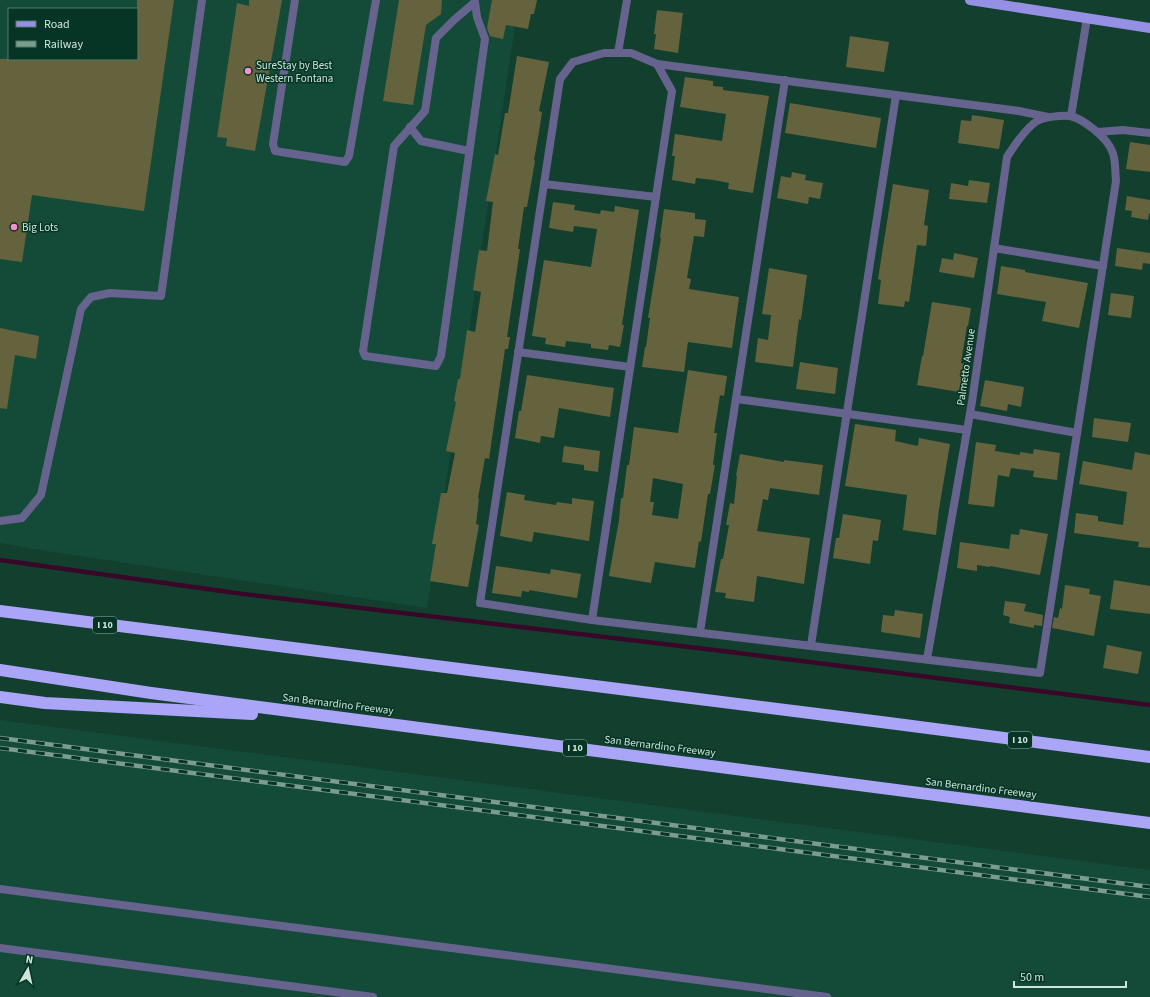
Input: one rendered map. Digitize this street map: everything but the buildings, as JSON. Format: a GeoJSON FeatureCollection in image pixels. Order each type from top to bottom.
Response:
{"type":"FeatureCollection","features":[{"type":"Feature","properties":{"kind":"highway","name":"I 10"},"geometry":{"type":"LineString","coordinates":[[3,611],[1150,757]]}},
{"type":"Feature","properties":{"kind":"highway","name":"San Bernardino Freeway"},"geometry":{"type":"LineString","coordinates":[[0,670],[151,693],[1150,823]]}},
{"type":"Feature","properties":{"kind":"highway"},"geometry":{"type":"LineString","coordinates":[[0,697],[45,703],[344,718]]}},
{"type":"Feature","properties":{"kind":"main road"},"geometry":{"type":"LineString","coordinates":[[970,0],[1150,28]]}},
{"type":"Feature","properties":{"kind":"lane"},"geometry":{"type":"LineString","coordinates":[[0,521],[22,518],[41,495],[81,309],[92,297],[110,293],[161,296],[202,0]]}},
{"type":"Feature","properties":{"kind":"lane"},"geometry":{"type":"LineString","coordinates":[[295,0],[273,144],[275,151],[345,162],[349,156],[376,0]]}},
{"type":"Feature","properties":{"kind":"lane"},"geometry":{"type":"LineString","coordinates":[[618,53],[628,0]]}},
{"type":"Feature","properties":{"kind":"lane"},"geometry":{"type":"LineString","coordinates":[[475,1],[476,17],[485,39],[441,356],[436,366],[365,356],[363,351],[394,146],[425,111],[436,38],[475,1]]}},
{"type":"Feature","properties":{"kind":"lane"},"geometry":{"type":"LineString","coordinates":[[1050,117],[1019,111],[657,64],[632,53],[604,53],[573,62],[560,79],[480,603],[592,620],[1040,672],[1116,181],[1113,151],[1104,138],[1089,125],[1071,116],[1087,18]]}},
{"type":"Feature","properties":{"kind":"lane"},"geometry":{"type":"LineString","coordinates":[[592,620],[672,91],[657,64]]}},
{"type":"Feature","properties":{"kind":"lane"},"geometry":{"type":"LineString","coordinates":[[700,632],[785,80]]}},
{"type":"Feature","properties":{"kind":"lane"},"geometry":{"type":"LineString","coordinates":[[811,645],[896,95]]}},
{"type":"Feature","properties":{"kind":"lane","name":"Palmetto Avenue"},"geometry":{"type":"LineString","coordinates":[[927,659],[970,414],[1007,156],[1018,141],[1037,121],[1050,117],[1071,116]]}},
{"type":"Feature","properties":{"kind":"lane"},"geometry":{"type":"LineString","coordinates":[[410,127],[421,141],[469,152]]}},
{"type":"Feature","properties":{"kind":"lane"},"geometry":{"type":"LineString","coordinates":[[1097,132],[1123,130],[1150,133]]}},
{"type":"Feature","properties":{"kind":"lane"},"geometry":{"type":"LineString","coordinates":[[544,184],[656,197]]}},
{"type":"Feature","properties":{"kind":"lane"},"geometry":{"type":"LineString","coordinates":[[994,248],[1103,266]]}},
{"type":"Feature","properties":{"kind":"lane"},"geometry":{"type":"LineString","coordinates":[[518,352],[630,367]]}},
{"type":"Feature","properties":{"kind":"lane"},"geometry":{"type":"LineString","coordinates":[[737,399],[967,430]]}},
{"type":"Feature","properties":{"kind":"lane"},"geometry":{"type":"LineString","coordinates":[[970,414],[1077,433]]}},
{"type":"Feature","properties":{"kind":"lane"},"geometry":{"type":"LineString","coordinates":[[0,889],[821,997]]}},
{"type":"Feature","properties":{"kind":"lane"},"geometry":{"type":"LineString","coordinates":[[0,948],[373,997]]}},
{"type":"Feature","properties":{"kind":"shaded area"},"geometry":{"type":"Polygon","coordinates":[[[0,0],[519,0],[427,608],[0,543],[0,0]]]}},
{"type":"Feature","properties":{"kind":"shaded area"},"geometry":{"type":"Polygon","coordinates":[[[0,720],[1150,870],[1150,997],[0,997],[0,720]]]}},
{"type":"Feature","properties":{"kind":"waterway"},"geometry":{"type":"LineString","coordinates":[[0,560],[243,594],[731,652],[1150,705]]}},
{"type":"Feature","properties":{"kind":"railway"},"geometry":{"type":"LineString","coordinates":[[0,738],[1150,887]]}},
{"type":"Feature","properties":{"kind":"railway"},"geometry":{"type":"LineString","coordinates":[[0,748],[1150,897]]}},
{"type":"Feature","properties":{"kind":"place","name":"SureStay by Best Western Fontana"},"geometry":{"type":"Point","coordinates":[248,71]}},
{"type":"Feature","properties":{"kind":"place","name":"Big Lots"},"geometry":{"type":"Point","coordinates":[14,227]}}]}
